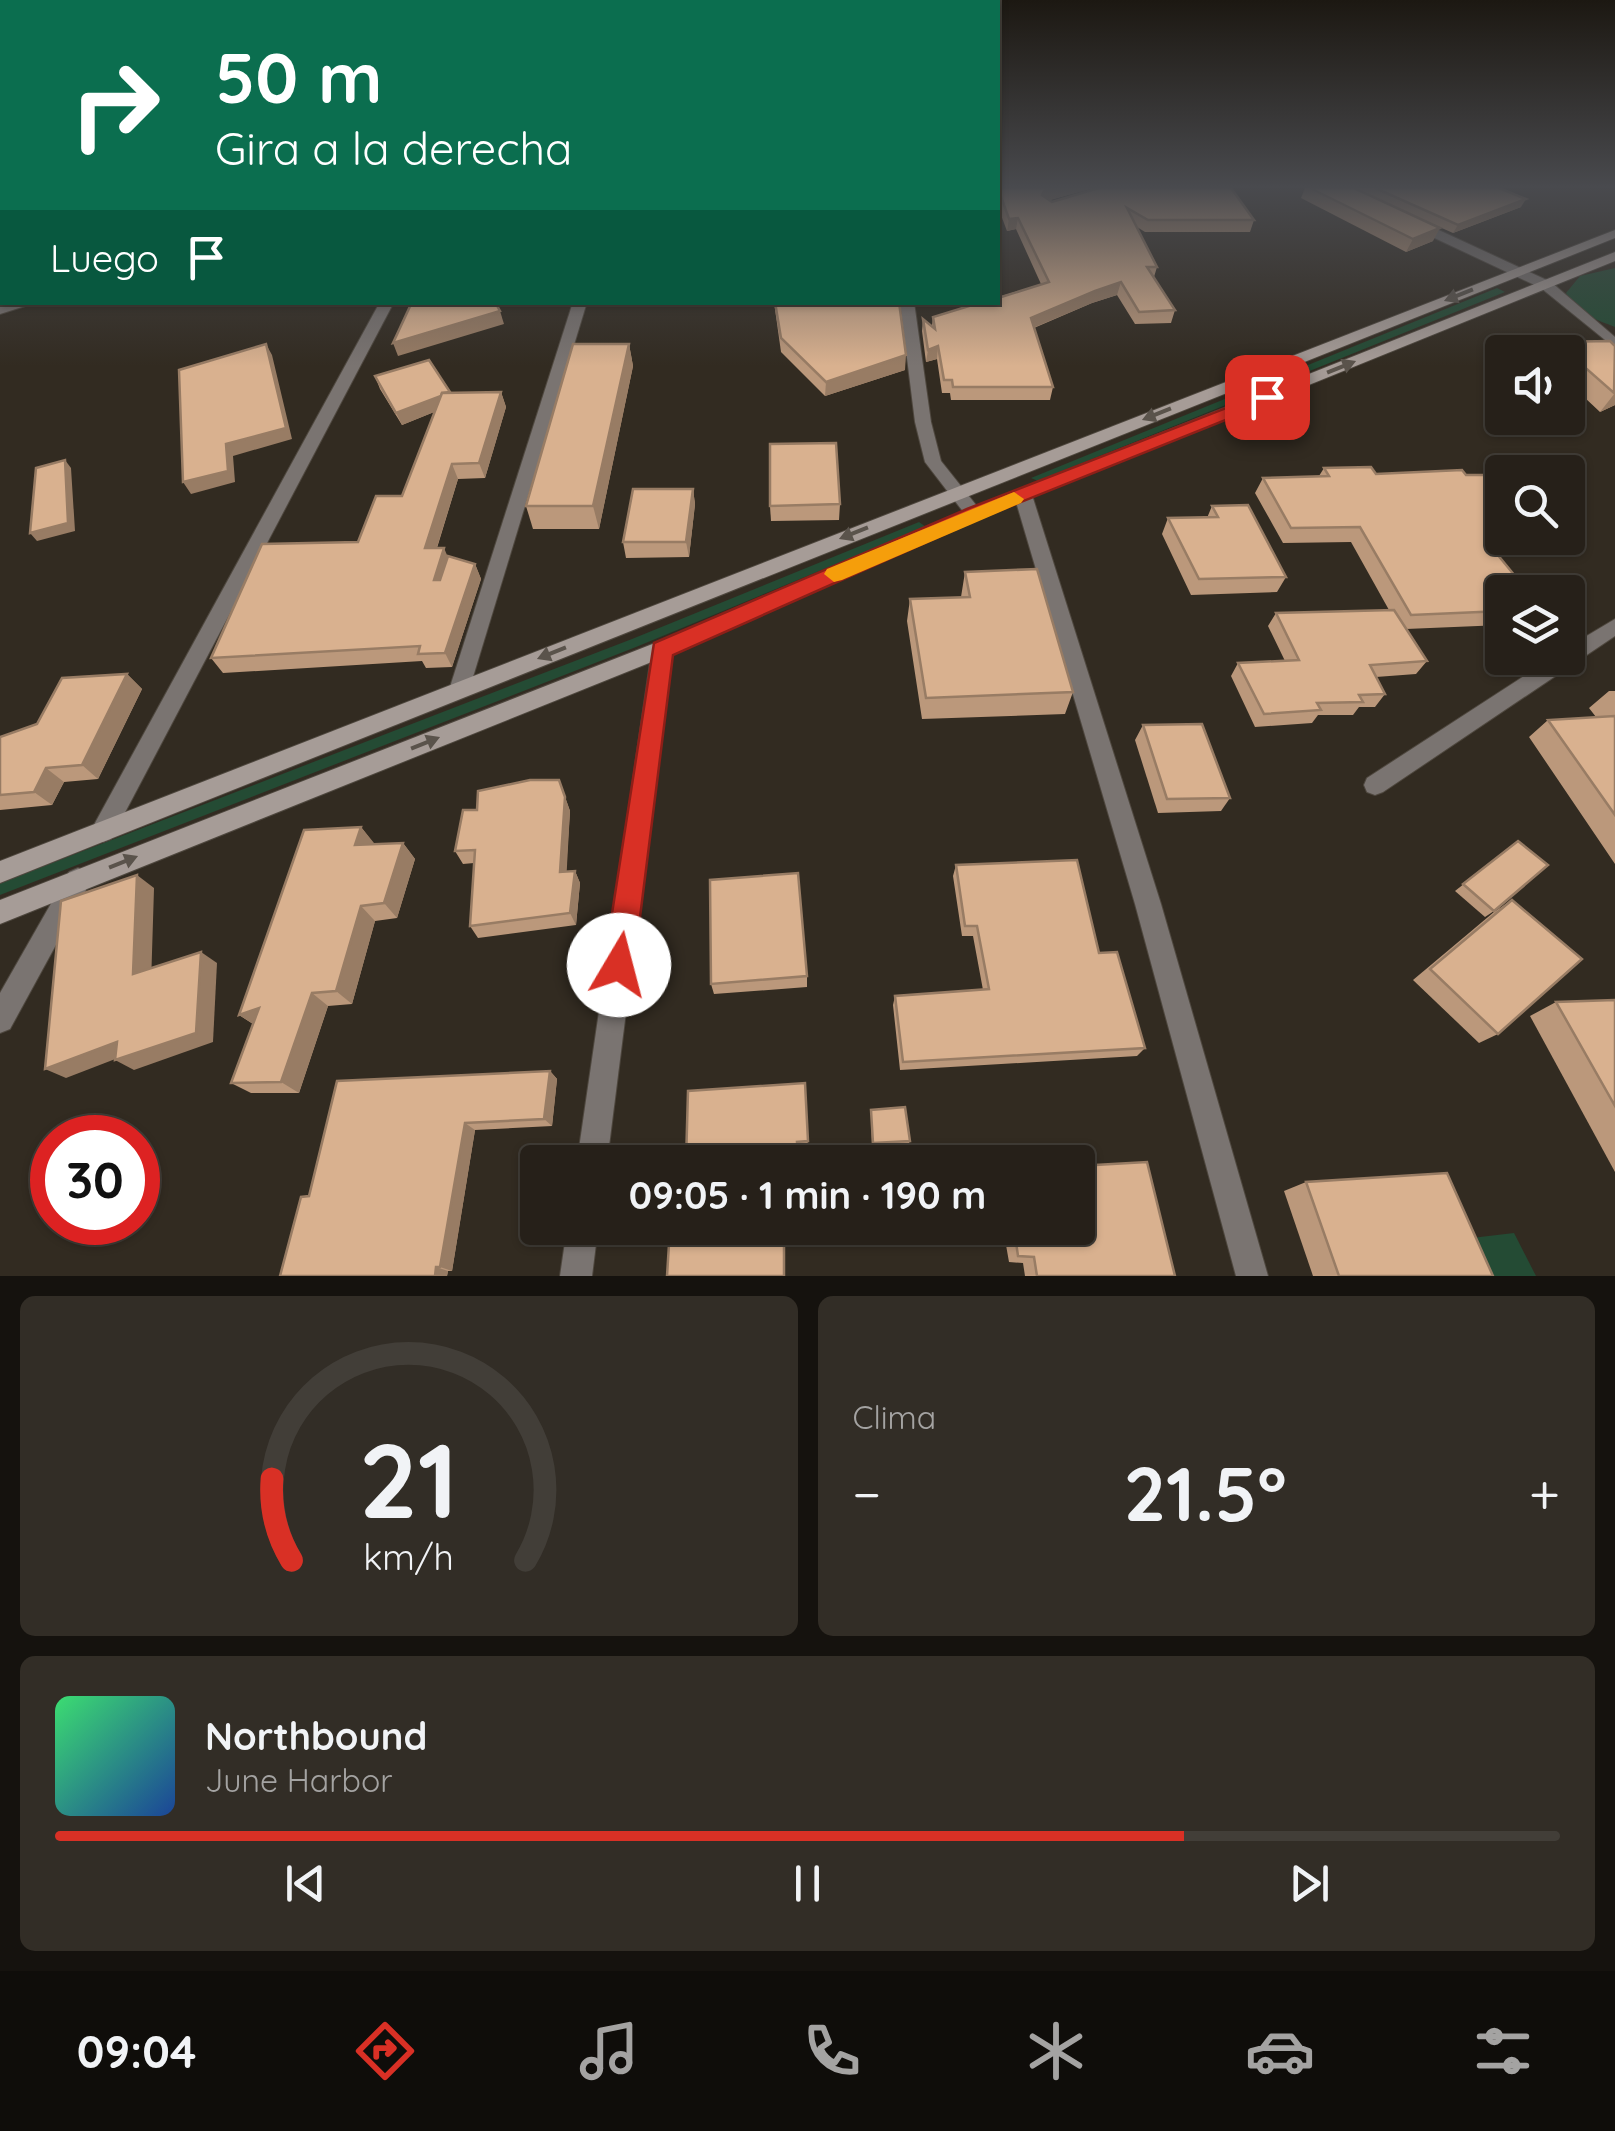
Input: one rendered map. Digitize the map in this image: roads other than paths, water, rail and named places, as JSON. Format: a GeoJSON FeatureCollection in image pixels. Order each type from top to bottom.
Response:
{"type":"FeatureCollection","features":[{"type":"Feature","properties":{"kind":"main road"},"geometry":{"type":"LineString","coordinates":[[0,872],[1580,248]]}},
{"type":"Feature","properties":{"kind":"main road"},"geometry":{"type":"LineString","coordinates":[[0,912],[662,650],[974,514],[1615,256]]}},
{"type":"Feature","properties":{"kind":"street"},"geometry":{"type":"LineString","coordinates":[[1464,248],[1546,285],[1615,344]]}},
{"type":"Feature","properties":{"kind":"street"},"geometry":{"type":"LineString","coordinates":[[103,831],[385,305]]}},
{"type":"Feature","properties":{"kind":"street"},"geometry":{"type":"LineString","coordinates":[[459,690],[579,305]]}},
{"type":"Feature","properties":{"kind":"street"},"geometry":{"type":"LineString","coordinates":[[907,305],[933,462],[974,514]]}},
{"type":"Feature","properties":{"kind":"street"},"geometry":{"type":"LineString","coordinates":[[1023,495],[1148,904],[1252,1276]]}},
{"type":"Feature","properties":{"kind":"street"},"geometry":{"type":"LineString","coordinates":[[1375,785],[1615,626]]}},
{"type":"Feature","properties":{"kind":"street"},"geometry":{"type":"LineString","coordinates":[[594,1145],[662,650]]}},
{"type":"Feature","properties":{"kind":"street"},"geometry":{"type":"LineString","coordinates":[[0,1020],[78,880]]}},
{"type":"Feature","properties":{"kind":"street"},"geometry":{"type":"LineString","coordinates":[[576,1276],[581,1245]]}}]}
